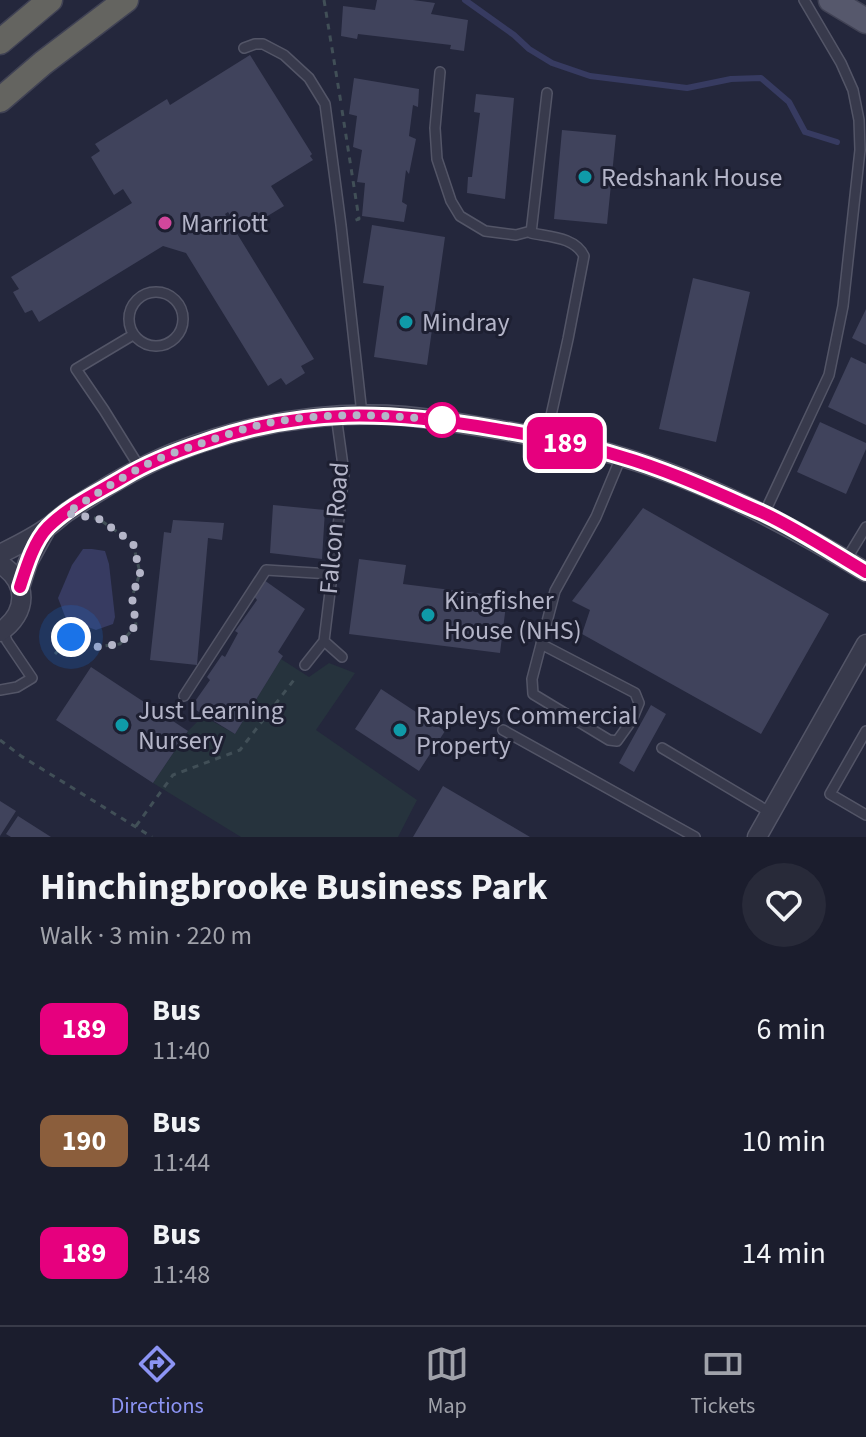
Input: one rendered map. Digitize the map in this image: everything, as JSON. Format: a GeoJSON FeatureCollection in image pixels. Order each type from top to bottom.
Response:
{"type":"FeatureCollection","features":[{"type":"Feature","properties":{"kind":"highway"},"geometry":{"type":"LineString","coordinates":[[0,42],[50,0]]}},
{"type":"Feature","properties":{"kind":"highway"},"geometry":{"type":"LineString","coordinates":[[0,100],[126,0]]}},
{"type":"Feature","properties":{"kind":"main road"},"geometry":{"type":"LineString","coordinates":[[831,0],[866,21]]}},
{"type":"Feature","properties":{"kind":"street"},"geometry":{"type":"LineString","coordinates":[[0,554],[46,529],[66,513],[140,468],[172,453],[267,423],[362,414],[446,421],[546,438],[621,457],[683,479],[764,514],[866,572]]}},
{"type":"Feature","properties":{"kind":"street"},"geometry":{"type":"LineString","coordinates":[[20,587],[28,562],[46,529]]}},
{"type":"Feature","properties":{"kind":"street"},"geometry":{"type":"LineString","coordinates":[[0,564],[11,571],[20,587],[22,599],[14,621],[1,631]]}},
{"type":"Feature","properties":{"kind":"street"},"geometry":{"type":"LineString","coordinates":[[757,837],[860,668],[866,644]]}},
{"type":"Feature","properties":{"kind":"lane"},"geometry":{"type":"LineString","coordinates":[[764,514],[829,375],[843,306],[860,150],[859,120],[853,90],[804,0]]}},
{"type":"Feature","properties":{"kind":"lane"},"geometry":{"type":"LineString","coordinates":[[244,48],[263,44],[284,55],[309,78],[325,104],[362,414]]}},
{"type":"Feature","properties":{"kind":"lane"},"geometry":{"type":"LineString","coordinates":[[440,72],[435,128],[437,159],[451,201],[460,216],[485,231],[516,235],[531,231]]}},
{"type":"Feature","properties":{"kind":"lane"},"geometry":{"type":"LineString","coordinates":[[531,231],[547,93]]}},
{"type":"Feature","properties":{"kind":"lane"},"geometry":{"type":"LineString","coordinates":[[531,231],[571,241],[584,256],[546,438]]}},
{"type":"Feature","properties":{"kind":"lane"},"geometry":{"type":"LineString","coordinates":[[158,292],[171,295],[180,305],[184,323],[176,340],[163,346],[150,346],[133,335],[129,313],[144,294],[158,292]]}},
{"type":"Feature","properties":{"kind":"lane"},"geometry":{"type":"LineString","coordinates":[[133,335],[76,369],[140,468]]}},
{"type":"Feature","properties":{"kind":"lane","name":"Falcon Road"},"geometry":{"type":"LineString","coordinates":[[324,641],[344,473],[336,415]]}},
{"type":"Feature","properties":{"kind":"lane"},"geometry":{"type":"LineString","coordinates":[[541,644],[635,693],[639,703],[632,720],[617,741],[609,740],[533,694],[532,679],[541,644],[555,591],[596,517],[621,457]]}},
{"type":"Feature","properties":{"kind":"lane"},"geometry":{"type":"LineString","coordinates":[[846,560],[866,527]]}},
{"type":"Feature","properties":{"kind":"lane"},"geometry":{"type":"LineString","coordinates":[[184,696],[266,570],[331,574]]}},
{"type":"Feature","properties":{"kind":"lane"},"geometry":{"type":"LineString","coordinates":[[0,690],[17,687],[32,678],[1,631]]}},
{"type":"Feature","properties":{"kind":"lane"},"geometry":{"type":"LineString","coordinates":[[305,665],[324,641],[342,657]]}},
{"type":"Feature","properties":{"kind":"lane"},"geometry":{"type":"LineString","coordinates":[[503,730],[693,836]]}},
{"type":"Feature","properties":{"kind":"lane"},"geometry":{"type":"LineString","coordinates":[[866,731],[830,794],[866,815]]}},
{"type":"Feature","properties":{"kind":"lane"},"geometry":{"type":"LineString","coordinates":[[662,748],[771,813]]}},
{"type":"Feature","properties":{"kind":"path"},"geometry":{"type":"LineString","coordinates":[[55,654],[71,637],[95,647],[120,644],[136,625],[132,597],[140,573],[133,543],[99,519],[66,513]]}},
{"type":"Feature","properties":{"kind":"path"},"geometry":{"type":"LineString","coordinates":[[136,826],[173,775],[240,750],[305,665]]}},
{"type":"Feature","properties":{"kind":"path"},"geometry":{"type":"LineString","coordinates":[[0,740],[152,837]]}},
{"type":"Feature","properties":{"kind":"shaded area"},"geometry":{"type":"Polygon","coordinates":[[[281,659],[309,677],[329,663],[355,673],[316,730],[417,800],[398,837],[241,837],[153,783],[188,731],[203,716],[235,734],[281,659]]]}},
{"type":"Feature","properties":{"kind":"water"},"geometry":{"type":"Polygon","coordinates":[[[83,549],[105,551],[109,564],[115,617],[113,624],[96,630],[66,619],[58,598],[72,565],[83,549]]]}},
{"type":"Feature","properties":{"kind":"building"},"geometry":{"type":"Polygon","coordinates":[[[377,0],[435,3],[431,14],[468,20],[464,51],[450,49],[451,45],[358,34],[357,39],[341,36],[343,6],[375,10],[377,0]]]}},
{"type":"Feature","properties":{"kind":"building","name":"Marriott"},"geometry":{"type":"Polygon","coordinates":[[[250,55],[313,160],[271,186],[284,206],[241,232],[228,212],[225,214],[314,359],[301,366],[305,373],[286,385],[281,378],[268,386],[186,253],[163,246],[39,322],[32,310],[25,313],[13,292],[19,289],[11,277],[132,203],[123,189],[114,195],[91,157],[100,151],[95,144],[167,99],[170,105],[250,55]]]}},
{"type":"Feature","properties":{"kind":"building"},"geometry":{"type":"Polygon","coordinates":[[[354,78],[419,89],[418,107],[413,105],[409,136],[416,139],[409,174],[406,170],[402,202],[407,205],[404,222],[362,216],[365,183],[357,182],[362,150],[353,147],[357,116],[349,114],[354,78]]]}},
{"type":"Feature","properties":{"kind":"building"},"geometry":{"type":"Polygon","coordinates":[[[476,94],[514,98],[505,199],[467,193],[480,113],[474,112],[476,94]]]}},
{"type":"Feature","properties":{"kind":"building","name":"Redshank House"},"geometry":{"type":"Polygon","coordinates":[[[562,130],[616,135],[607,224],[554,219],[562,130]]]}},
{"type":"Feature","properties":{"kind":"building","name":"Mindray"},"geometry":{"type":"Polygon","coordinates":[[[372,225],[445,237],[427,365],[374,357],[384,286],[363,283],[372,225]]]}},
{"type":"Feature","properties":{"kind":"building"},"geometry":{"type":"Polygon","coordinates":[[[693,278],[750,292],[716,442],[659,429],[693,278]]]}},
{"type":"Feature","properties":{"kind":"building"},"geometry":{"type":"Polygon","coordinates":[[[866,309],[866,345],[852,338],[866,309]]]}},
{"type":"Feature","properties":{"kind":"building"},"geometry":{"type":"Polygon","coordinates":[[[851,357],[866,364],[866,425],[828,407],[851,357]]]}},
{"type":"Feature","properties":{"kind":"building"},"geometry":{"type":"Polygon","coordinates":[[[820,422],[866,443],[846,494],[797,472],[820,422]]]}},
{"type":"Feature","properties":{"kind":"building"},"geometry":{"type":"Polygon","coordinates":[[[273,505],[325,510],[322,559],[270,553],[273,505]]]}},
{"type":"Feature","properties":{"kind":"building"},"geometry":{"type":"Polygon","coordinates":[[[643,508],[829,614],[761,734],[582,634],[590,610],[572,601],[643,508]]]}},
{"type":"Feature","properties":{"kind":"building"},"geometry":{"type":"Polygon","coordinates":[[[173,520],[224,523],[222,540],[208,538],[197,665],[150,660],[164,532],[171,533],[173,520]]]}},
{"type":"Feature","properties":{"kind":"building","name":"Kingfisher House (NHS)"},"geometry":{"type":"Polygon","coordinates":[[[359,559],[406,565],[403,584],[507,597],[500,653],[349,634],[359,559]]]}},
{"type":"Feature","properties":{"kind":"building"},"geometry":{"type":"Polygon","coordinates":[[[264,580],[305,609],[278,652],[283,656],[235,734],[191,707],[210,680],[207,677],[222,655],[225,657],[238,633],[235,631],[257,600],[254,596],[264,580]]]}},
{"type":"Feature","properties":{"kind":"building","name":"Just Learning Nursery"},"geometry":{"type":"Polygon","coordinates":[[[91,667],[188,731],[153,783],[56,720],[91,667]]]}},
{"type":"Feature","properties":{"kind":"building","name":"Rapleys Commercial Property"},"geometry":{"type":"Polygon","coordinates":[[[381,689],[445,731],[419,771],[355,729],[381,689]]]}},
{"type":"Feature","properties":{"kind":"building"},"geometry":{"type":"Polygon","coordinates":[[[651,705],[666,714],[634,772],[619,763],[651,705]]]}},
{"type":"Feature","properties":{"kind":"building"},"geometry":{"type":"Polygon","coordinates":[[[443,786],[530,837],[413,837],[443,786]]]}},
{"type":"Feature","properties":{"kind":"building"},"geometry":{"type":"Polygon","coordinates":[[[0,801],[16,811],[0,836],[0,801]]]}},
{"type":"Feature","properties":{"kind":"building"},"geometry":{"type":"Polygon","coordinates":[[[18,816],[51,837],[11,837],[6,834],[18,816]]]}},
{"type":"Feature","properties":{"kind":"waterway"},"geometry":{"type":"LineString","coordinates":[[465,0],[552,63],[590,76],[687,88],[731,79],[761,78],[789,102],[805,132],[837,142]]}},
{"type":"Feature","properties":{"kind":"bus line","name":"189"},"geometry":{"type":"LineString","coordinates":[[20,587],[28,562],[46,529],[66,513],[140,468],[172,453],[267,423],[362,414],[446,421],[546,438],[621,457],[683,479],[764,514],[866,572]]}},
{"type":"Feature","properties":{"kind":"place","name":"Redshank House"},"geometry":{"type":"Point","coordinates":[585,177]}},
{"type":"Feature","properties":{"kind":"place","name":"Marriott"},"geometry":{"type":"Point","coordinates":[165,223]}},
{"type":"Feature","properties":{"kind":"place","name":"Mindray"},"geometry":{"type":"Point","coordinates":[406,322]}},
{"type":"Feature","properties":{"kind":"place","name":"Kingfisher House (NHS)"},"geometry":{"type":"Point","coordinates":[428,615]}},
{"type":"Feature","properties":{"kind":"place","name":"Just Learning Nursery"},"geometry":{"type":"Point","coordinates":[122,725]}},
{"type":"Feature","properties":{"kind":"place","name":"Rapleys Commercial Property"},"geometry":{"type":"Point","coordinates":[400,730]}},
{"type":"Feature","properties":{"kind":"route"},"geometry":{"type":"LineString","coordinates":[[71,637],[95,647],[120,644],[136,625],[132,597],[140,573],[133,543],[99,519],[66,513],[140,468],[172,453],[267,423],[362,414],[446,421],[442,420]]}}]}
